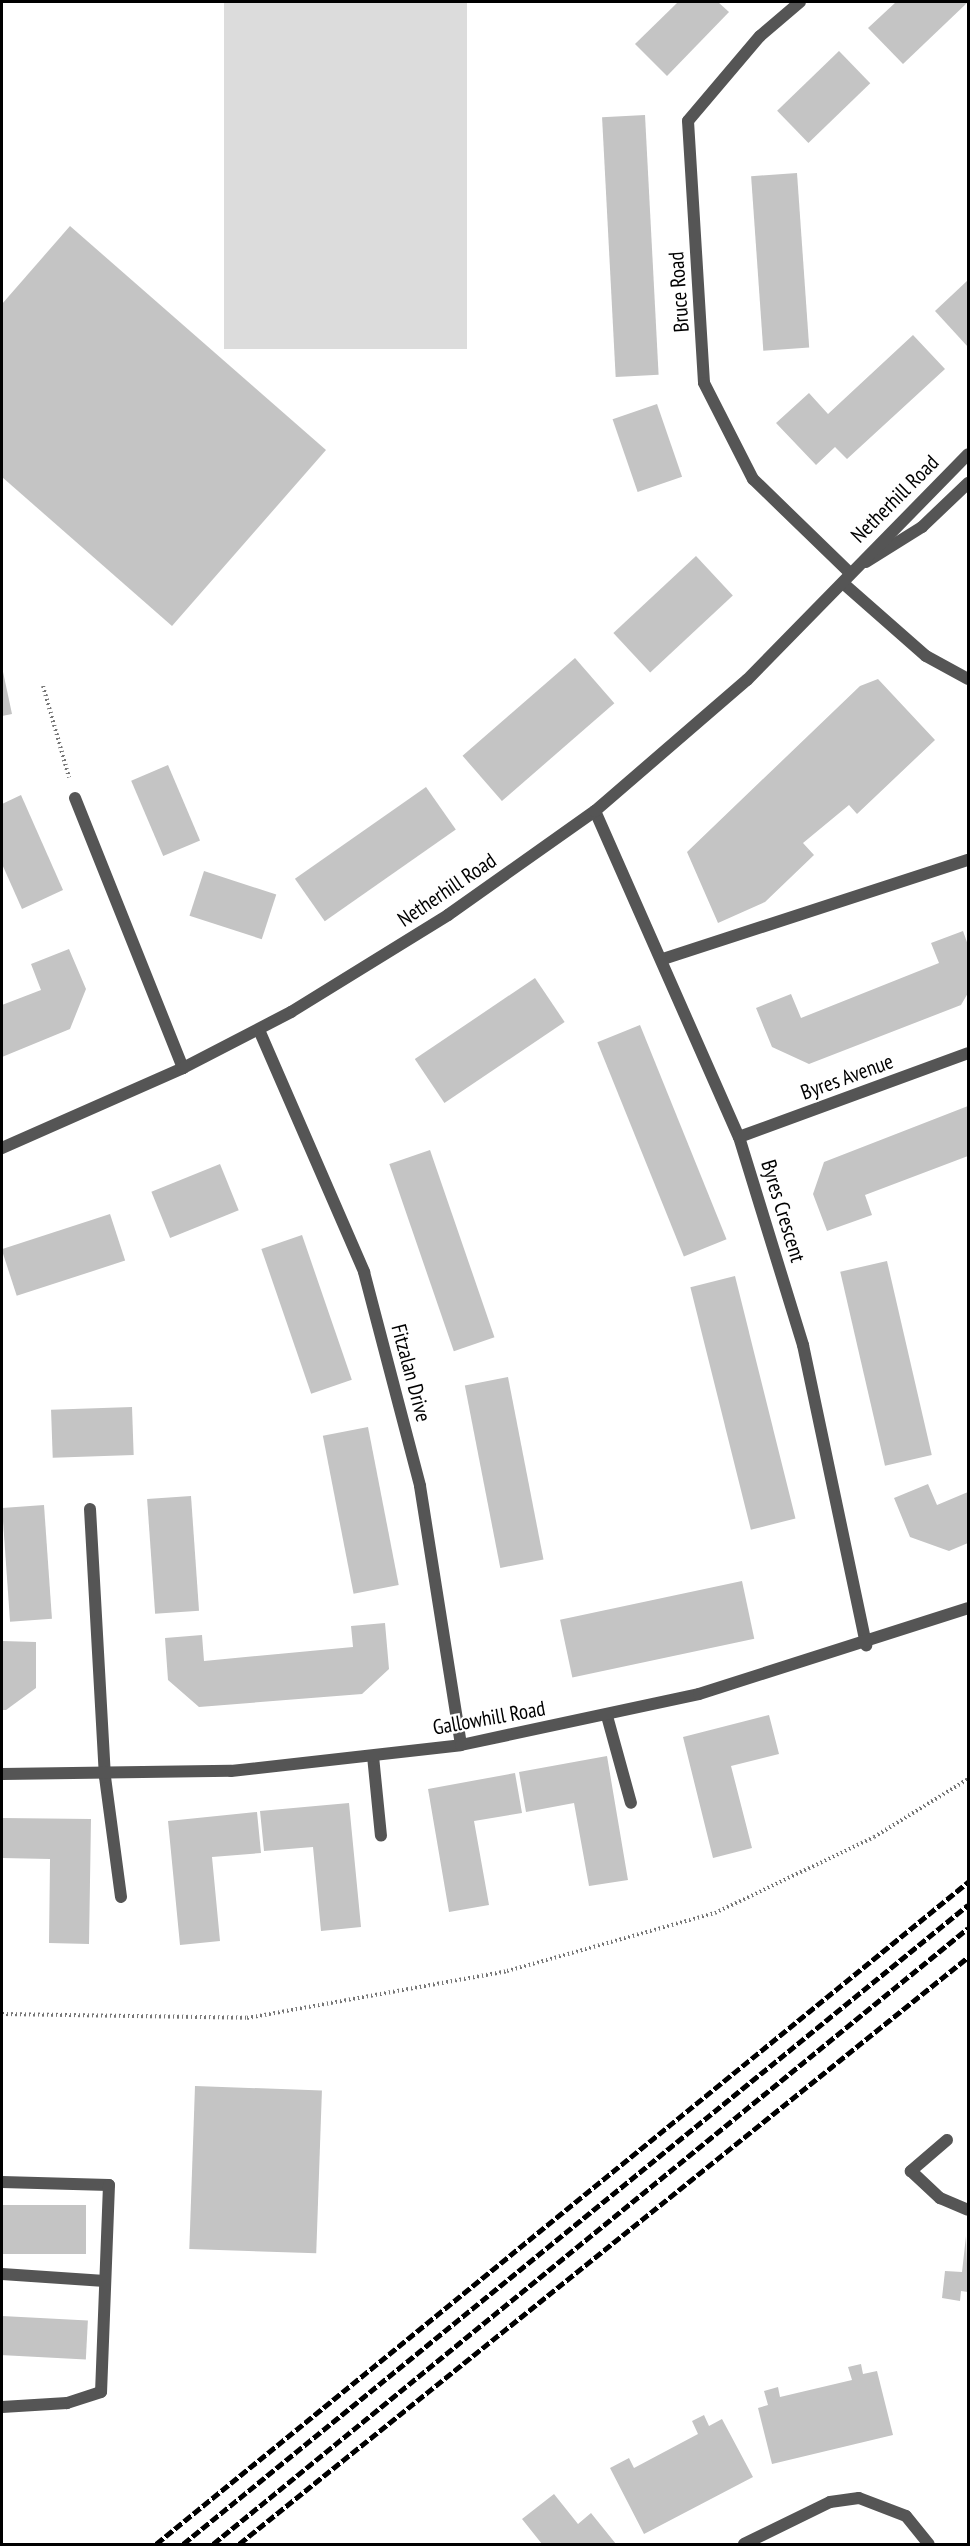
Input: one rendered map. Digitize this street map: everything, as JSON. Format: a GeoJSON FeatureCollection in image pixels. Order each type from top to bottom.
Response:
{"type":"FeatureCollection","features":[{"type":"Feature","properties":{"kind":"street","name":"Bruce Road"},"geometry":{"type":"LineString","coordinates":[[800,2],[760,36],[688,121],[704,383],[753,479],[846,578],[926,656],[969,679]]}},
{"type":"Feature","properties":{"kind":"street","name":"Netherhill Road"},"geometry":{"type":"LineString","coordinates":[[2,1148],[183,1068],[259,1030],[448,915],[595,811],[747,680],[969,454]]}},
{"type":"Feature","properties":{"kind":"street","name":"Netherhill Road"},"geometry":{"type":"LineString","coordinates":[[846,578],[922,527],[969,483]]}},
{"type":"Feature","properties":{"kind":"street"},"geometry":{"type":"LineString","coordinates":[[75,798],[183,1068]]}},
{"type":"Feature","properties":{"kind":"street","name":"Byres Crescent"},"geometry":{"type":"LineString","coordinates":[[595,811],[663,958],[740,1137],[803,1345],[866,1645]]}},
{"type":"Feature","properties":{"kind":"street"},"geometry":{"type":"LineString","coordinates":[[663,958],[969,860]]}},
{"type":"Feature","properties":{"kind":"street","name":"Fitzalan Drive"},"geometry":{"type":"LineString","coordinates":[[259,1030],[364,1272],[420,1486],[461,1745]]}},
{"type":"Feature","properties":{"kind":"street","name":"Byres Avenue"},"geometry":{"type":"LineString","coordinates":[[740,1137],[969,1053]]}},
{"type":"Feature","properties":{"kind":"street"},"geometry":{"type":"LineString","coordinates":[[90,1509],[105,1777],[122,1897]]}},
{"type":"Feature","properties":{"kind":"street","name":"Gallowhill Road"},"geometry":{"type":"LineString","coordinates":[[2,1774],[105,1777],[373,1756],[461,1745],[608,1716],[866,1645],[969,1608]]}},
{"type":"Feature","properties":{"kind":"street"},"geometry":{"type":"LineString","coordinates":[[608,1716],[631,1803]]}},
{"type":"Feature","properties":{"kind":"street"},"geometry":{"type":"LineString","coordinates":[[373,1756],[381,1836]]}},
{"type":"Feature","properties":{"kind":"street"},"geometry":{"type":"LineString","coordinates":[[947,2140],[911,2171],[940,2198],[969,2210]]}},
{"type":"Feature","properties":{"kind":"street"},"geometry":{"type":"LineString","coordinates":[[2,2182],[109,2185],[101,2392],[67,2403],[2,2407]]}},
{"type":"Feature","properties":{"kind":"street"},"geometry":{"type":"LineString","coordinates":[[2,2274],[105,2281]]}},
{"type":"Feature","properties":{"kind":"street"},"geometry":{"type":"LineString","coordinates":[[744,2544],[830,2502],[859,2498],[906,2516],[929,2544]]}},
{"type":"Feature","properties":{"kind":"path"},"geometry":{"type":"LineString","coordinates":[[43,686],[75,798]]}},
{"type":"Feature","properties":{"kind":"path"},"geometry":{"type":"LineString","coordinates":[[2,2014],[247,2018],[507,1971],[715,1912],[874,1837],[969,1779]]}},
{"type":"Feature","properties":{"kind":"shaded area"},"geometry":{"type":"Polygon","coordinates":[[[224,2],[467,2],[467,349],[224,349],[224,2]]]}},
{"type":"Feature","properties":{"kind":"building"},"geometry":{"type":"Polygon","coordinates":[[[678,2],[718,2],[729,12],[667,76],[635,44],[678,2]]]}},
{"type":"Feature","properties":{"kind":"building"},"geometry":{"type":"Polygon","coordinates":[[[896,2],[968,2],[903,64],[868,28],[896,2]]]}},
{"type":"Feature","properties":{"kind":"building"},"geometry":{"type":"Polygon","coordinates":[[[839,51],[870,83],[808,143],[777,111],[839,51]]]}},
{"type":"Feature","properties":{"kind":"building"},"geometry":{"type":"Polygon","coordinates":[[[645,115],[659,375],[616,377],[602,117],[645,115]]]}},
{"type":"Feature","properties":{"kind":"building"},"geometry":{"type":"Polygon","coordinates":[[[797,173],[809,348],[763,351],[751,176],[797,173]]]}},
{"type":"Feature","properties":{"kind":"building"},"geometry":{"type":"Polygon","coordinates":[[[70,226],[326,450],[172,626],[2,477],[2,304],[70,226]]]}},
{"type":"Feature","properties":{"kind":"building"},"geometry":{"type":"Polygon","coordinates":[[[968,280],[968,347],[935,311],[968,280]]]}},
{"type":"Feature","properties":{"kind":"building"},"geometry":{"type":"Polygon","coordinates":[[[913,335],[945,369],[847,459],[835,447],[816,465],[776,423],[809,393],[828,414],[913,335]]]}},
{"type":"Feature","properties":{"kind":"building"},"geometry":{"type":"Polygon","coordinates":[[[657,404],[682,477],[638,492],[613,419],[657,404]]]}},
{"type":"Feature","properties":{"kind":"building"},"geometry":{"type":"Polygon","coordinates":[[[696,556],[733,595],[650,673],[613,633],[696,556]]]}},
{"type":"Feature","properties":{"kind":"building"},"geometry":{"type":"Polygon","coordinates":[[[575,658],[614,703],[502,801],[463,756],[575,658]]]}},
{"type":"Feature","properties":{"kind":"building"},"geometry":{"type":"Polygon","coordinates":[[[2,667],[12,714],[2,716],[2,667]]]}},
{"type":"Feature","properties":{"kind":"building"},"geometry":{"type":"Polygon","coordinates":[[[878,679],[935,740],[857,814],[849,805],[803,843],[814,855],[765,902],[718,923],[687,852],[860,686],[878,679]]]}},
{"type":"Feature","properties":{"kind":"building"},"geometry":{"type":"Polygon","coordinates":[[[168,765],[200,840],[163,856],[131,781],[168,765]]]}},
{"type":"Feature","properties":{"kind":"building"},"geometry":{"type":"Polygon","coordinates":[[[426,787],[456,830],[325,921],[295,879],[426,787]]]}},
{"type":"Feature","properties":{"kind":"building"},"geometry":{"type":"Polygon","coordinates":[[[21,795],[63,890],[22,909],[2,864],[2,804],[21,795]]]}},
{"type":"Feature","properties":{"kind":"building"},"geometry":{"type":"Polygon","coordinates":[[[204,871],[276,894],[262,939],[189,916],[204,871]]]}},
{"type":"Feature","properties":{"kind":"building"},"geometry":{"type":"Polygon","coordinates":[[[963,931],[968,945],[968,993],[961,1005],[809,1064],[772,1047],[756,1008],[791,994],[801,1018],[939,963],[931,943],[963,931]]]}},
{"type":"Feature","properties":{"kind":"building"},"geometry":{"type":"Polygon","coordinates":[[[69,949],[86,989],[70,1029],[2,1057],[2,1005],[41,990],[31,964],[69,949]]]}},
{"type":"Feature","properties":{"kind":"building"},"geometry":{"type":"Polygon","coordinates":[[[535,978],[565,1022],[444,1103],[415,1059],[535,978]]]}},
{"type":"Feature","properties":{"kind":"building"},"geometry":{"type":"Polygon","coordinates":[[[640,1025],[727,1239],[684,1256],[597,1042],[640,1025]]]}},
{"type":"Feature","properties":{"kind":"building"},"geometry":{"type":"Polygon","coordinates":[[[968,1106],[968,1156],[865,1195],[872,1215],[827,1231],[813,1194],[824,1162],[968,1106]]]}},
{"type":"Feature","properties":{"kind":"building"},"geometry":{"type":"Polygon","coordinates":[[[430,1150],[494,1337],[454,1351],[389,1164],[430,1150]]]}},
{"type":"Feature","properties":{"kind":"building"},"geometry":{"type":"Polygon","coordinates":[[[220,1164],[239,1210],[170,1238],[151,1192],[220,1164]]]}},
{"type":"Feature","properties":{"kind":"building"},"geometry":{"type":"Polygon","coordinates":[[[110,1214],[125,1261],[17,1296],[2,1249],[110,1214]]]}},
{"type":"Feature","properties":{"kind":"building"},"geometry":{"type":"Polygon","coordinates":[[[302,1235],[352,1380],[311,1394],[261,1249],[302,1235]]]}},
{"type":"Feature","properties":{"kind":"building"},"geometry":{"type":"Polygon","coordinates":[[[887,1261],[932,1455],[885,1466],[840,1272],[887,1261]]]}},
{"type":"Feature","properties":{"kind":"building"},"geometry":{"type":"Polygon","coordinates":[[[735,1276],[795,1519],[751,1530],[690,1287],[735,1276]]]}},
{"type":"Feature","properties":{"kind":"building"},"geometry":{"type":"Polygon","coordinates":[[[508,1377],[543,1560],[500,1568],[465,1385],[508,1377]]]}},
{"type":"Feature","properties":{"kind":"building"},"geometry":{"type":"Polygon","coordinates":[[[132,1407],[134,1455],[53,1458],[51,1410],[132,1407]]]}},
{"type":"Feature","properties":{"kind":"building"},"geometry":{"type":"Polygon","coordinates":[[[368,1427],[399,1585],[354,1594],[323,1436],[368,1427]]]}},
{"type":"Feature","properties":{"kind":"building"},"geometry":{"type":"Polygon","coordinates":[[[928,1484],[937,1505],[968,1492],[968,1543],[949,1551],[910,1537],[894,1498],[928,1484]]]}},
{"type":"Feature","properties":{"kind":"building"},"geometry":{"type":"Polygon","coordinates":[[[191,1496],[199,1611],[155,1614],[147,1499],[191,1496]]]}},
{"type":"Feature","properties":{"kind":"building"},"geometry":{"type":"Polygon","coordinates":[[[44,1505],[52,1619],[10,1622],[2,1508],[44,1505]]]}},
{"type":"Feature","properties":{"kind":"building"},"geometry":{"type":"Polygon","coordinates":[[[742,1581],[754,1639],[572,1677],[560,1620],[742,1581]]]}},
{"type":"Feature","properties":{"kind":"building"},"geometry":{"type":"Polygon","coordinates":[[[385,1623],[389,1669],[362,1694],[199,1707],[168,1680],[165,1638],[202,1635],[204,1661],[353,1647],[351,1626],[385,1623]]]}},
{"type":"Feature","properties":{"kind":"building"},"geometry":{"type":"Polygon","coordinates":[[[2,1641],[36,1642],[36,1688],[6,1710],[2,1710],[2,1641]]]}},
{"type":"Feature","properties":{"kind":"building"},"geometry":{"type":"Polygon","coordinates":[[[769,1715],[779,1754],[731,1766],[752,1848],[713,1858],[683,1737],[769,1715]]]}},
{"type":"Feature","properties":{"kind":"building"},"geometry":{"type":"Polygon","coordinates":[[[607,1756],[628,1880],[589,1886],[574,1803],[526,1812],[519,1772],[607,1756]]]}},
{"type":"Feature","properties":{"kind":"building"},"geometry":{"type":"Polygon","coordinates":[[[515,1773],[522,1813],[474,1821],[489,1905],[449,1912],[428,1789],[515,1773]]]}},
{"type":"Feature","properties":{"kind":"building"},"geometry":{"type":"Polygon","coordinates":[[[349,1803],[361,1927],[321,1931],[313,1847],[264,1851],[260,1811],[349,1803]]]}},
{"type":"Feature","properties":{"kind":"building"},"geometry":{"type":"Polygon","coordinates":[[[257,1812],[261,1853],[212,1857],[220,1941],[180,1945],[168,1821],[257,1812]]]}},
{"type":"Feature","properties":{"kind":"building"},"geometry":{"type":"Polygon","coordinates":[[[2,1818],[91,1819],[89,1944],[49,1943],[50,1859],[2,1858],[2,1818]]]}},
{"type":"Feature","properties":{"kind":"building"},"geometry":{"type":"Polygon","coordinates":[[[195,2086],[322,2090],[316,2253],[189,2249],[195,2086]]]}},
{"type":"Feature","properties":{"kind":"building"},"geometry":{"type":"Polygon","coordinates":[[[2,2205],[86,2205],[86,2254],[2,2254],[2,2205]]]}},
{"type":"Feature","properties":{"kind":"building"},"geometry":{"type":"Polygon","coordinates":[[[966,2236],[968,2292],[961,2291],[960,2301],[942,2298],[945,2271],[962,2272],[966,2236]]]}},
{"type":"Feature","properties":{"kind":"building"},"geometry":{"type":"Polygon","coordinates":[[[2,2316],[88,2321],[86,2359],[2,2355],[2,2316]]]}},
{"type":"Feature","properties":{"kind":"building"},"geometry":{"type":"Polygon","coordinates":[[[861,2364],[863,2374],[877,2371],[893,2435],[772,2464],[758,2408],[768,2405],[764,2391],[778,2387],[780,2397],[852,2380],[848,2367],[861,2364]]]}},
{"type":"Feature","properties":{"kind":"building"},"geometry":{"type":"Polygon","coordinates":[[[704,2415],[709,2426],[722,2419],[753,2477],[644,2534],[610,2468],[629,2458],[634,2468],[698,2434],[692,2421],[704,2415]]]}},
{"type":"Feature","properties":{"kind":"building"},"geometry":{"type":"Polygon","coordinates":[[[554,2494],[578,2524],[591,2513],[616,2544],[542,2544],[522,2519],[554,2494]]]}},
{"type":"Feature","properties":{"kind":"railway"},"geometry":{"type":"LineString","coordinates":[[156,2544],[968,1882]]}},
{"type":"Feature","properties":{"kind":"railway"},"geometry":{"type":"LineString","coordinates":[[183,2544],[968,1905]]}},
{"type":"Feature","properties":{"kind":"railway"},"geometry":{"type":"LineString","coordinates":[[213,2544],[968,1928]]}},
{"type":"Feature","properties":{"kind":"railway"},"geometry":{"type":"LineString","coordinates":[[239,2544],[968,1957]]}}]}
